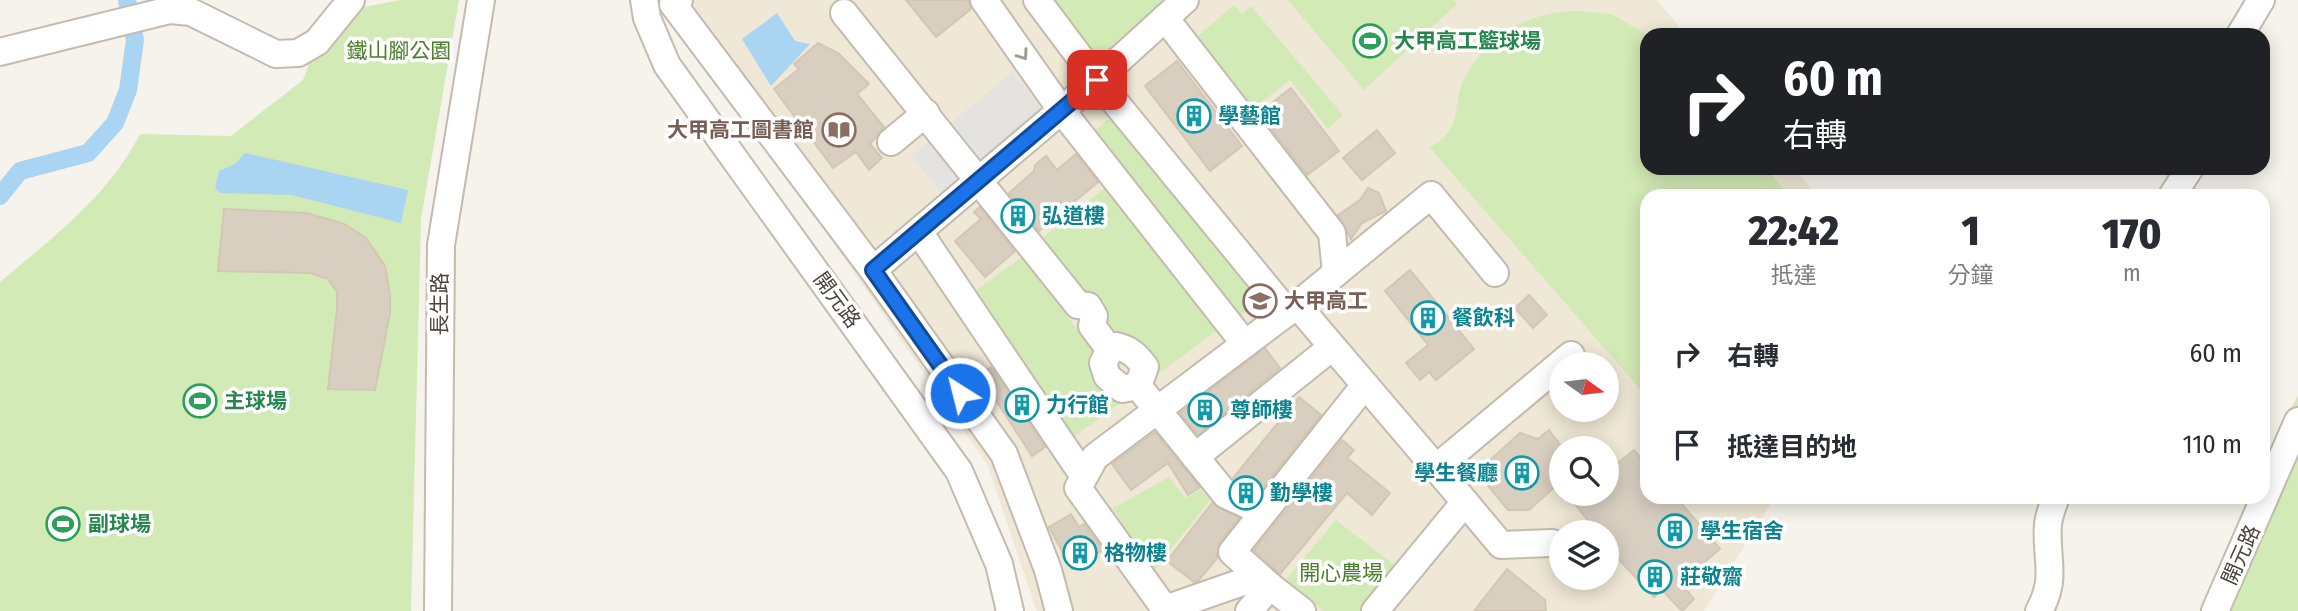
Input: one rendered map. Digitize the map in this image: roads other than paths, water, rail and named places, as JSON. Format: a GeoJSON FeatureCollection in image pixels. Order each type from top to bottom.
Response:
{"type":"FeatureCollection","features":[{"type":"Feature","properties":{"kind":"street"},"geometry":{"type":"LineString","coordinates":[[0,51],[123,24],[170,10],[191,12],[276,54],[298,53],[317,42],[351,0]]}},
{"type":"Feature","properties":{"kind":"street","name":"長生路"},"geometry":{"type":"LineString","coordinates":[[438,611],[441,245],[481,0]]}},
{"type":"Feature","properties":{"kind":"street","name":"開元路"},"geometry":{"type":"LineString","coordinates":[[644,0],[647,18],[667,65],[959,471],[999,564],[1010,611]]}},
{"type":"Feature","properties":{"kind":"street"},"geometry":{"type":"LineString","coordinates":[[679,0],[673,4],[873,270],[1004,454],[1048,570],[1059,611]]}},
{"type":"Feature","properties":{"kind":"street"},"geometry":{"type":"LineString","coordinates":[[984,0],[1062,111],[1245,344]]}},
{"type":"Feature","properties":{"kind":"street"},"geometry":{"type":"LineString","coordinates":[[1037,0],[1097,80],[1292,309],[1332,347],[1502,545],[1549,543]]}},
{"type":"Feature","properties":{"kind":"street"},"geometry":{"type":"LineString","coordinates":[[873,270],[1062,111],[1185,0]]}},
{"type":"Feature","properties":{"kind":"street"},"geometry":{"type":"LineString","coordinates":[[2244,28],[2261,0]]}},
{"type":"Feature","properties":{"kind":"street"},"geometry":{"type":"LineString","coordinates":[[844,13],[980,180],[1110,350],[1103,363],[1107,376],[1122,390],[1138,386],[1226,495],[1263,512]]}},
{"type":"Feature","properties":{"kind":"street"},"geometry":{"type":"LineString","coordinates":[[1165,18],[1332,233],[1336,273]]}},
{"type":"Feature","properties":{"kind":"street"},"geometry":{"type":"LineString","coordinates":[[891,142],[926,113]]}},
{"type":"Feature","properties":{"kind":"street"},"geometry":{"type":"LineString","coordinates":[[1303,611],[1256,577],[1166,609],[1078,488],[1083,475],[1096,457],[1292,309],[1431,195],[1495,272]]}},
{"type":"Feature","properties":{"kind":"street"},"geometry":{"type":"LineString","coordinates":[[919,232],[1083,475]]}},
{"type":"Feature","properties":{"kind":"street"},"geometry":{"type":"LineString","coordinates":[[1195,457],[1332,347]]}},
{"type":"Feature","properties":{"kind":"street"},"geometry":{"type":"LineString","coordinates":[[1436,468],[1549,373]]}},
{"type":"Feature","properties":{"kind":"street"},"geometry":{"type":"LineString","coordinates":[[1270,586],[1232,552],[1365,385]]}},
{"type":"Feature","properties":{"kind":"street","name":"開元路"},"geometry":{"type":"LineString","coordinates":[[2270,485],[2298,421]]}},
{"type":"Feature","properties":{"kind":"street"},"geometry":{"type":"LineString","coordinates":[[1375,611],[1465,502]]}},
{"type":"Feature","properties":{"kind":"street"},"geometry":{"type":"LineString","coordinates":[[2039,611],[2048,595],[2050,582],[2048,524],[2054,504]]}},
{"type":"Feature","properties":{"kind":"street","name":"開元路"},"geometry":{"type":"LineString","coordinates":[[2215,611],[2262,504]]}},
{"type":"Feature","properties":{"kind":"street"},"geometry":{"type":"LineString","coordinates":[[1249,611],[1270,586]]}},
{"type":"Feature","properties":{"kind":"water"},"geometry":{"type":"Polygon","coordinates":[[[777,13],[795,41],[810,44],[771,86],[742,39],[777,13]]]}},
{"type":"Feature","properties":{"kind":"water"},"geometry":{"type":"Polygon","coordinates":[[[245,153],[408,190],[401,223],[292,195],[220,193],[215,188],[219,171],[235,164],[245,153]]]}},
{"type":"Feature","properties":{"kind":"waterway"},"geometry":{"type":"LineString","coordinates":[[0,196],[20,171],[88,153],[115,123],[128,90],[135,40],[127,0]]}},
{"type":"Feature","properties":{"kind":"place","name":"大甲高工籃球場"},"geometry":{"type":"Point","coordinates":[1370,41]}},
{"type":"Feature","properties":{"kind":"place","name":"學藝館"},"geometry":{"type":"Point","coordinates":[1194,116]}},
{"type":"Feature","properties":{"kind":"place","name":"大甲高工圖書館"},"geometry":{"type":"Point","coordinates":[839,130]}},
{"type":"Feature","properties":{"kind":"place","name":"弘道樓"},"geometry":{"type":"Point","coordinates":[1018,216]}},
{"type":"Feature","properties":{"kind":"place","name":"大甲高工"},"geometry":{"type":"Point","coordinates":[1260,301]}},
{"type":"Feature","properties":{"kind":"place","name":"餐飲科"},"geometry":{"type":"Point","coordinates":[1428,318]}},
{"type":"Feature","properties":{"kind":"place","name":"主球場"},"geometry":{"type":"Point","coordinates":[200,401]}},
{"type":"Feature","properties":{"kind":"place","name":"力行館"},"geometry":{"type":"Point","coordinates":[1022,405]}},
{"type":"Feature","properties":{"kind":"place","name":"尊師樓"},"geometry":{"type":"Point","coordinates":[1205,410]}},
{"type":"Feature","properties":{"kind":"place","name":"學生餐廳"},"geometry":{"type":"Point","coordinates":[1522,473]}},
{"type":"Feature","properties":{"kind":"place","name":"勤學樓"},"geometry":{"type":"Point","coordinates":[1246,493]}},
{"type":"Feature","properties":{"kind":"place","name":"副球場"},"geometry":{"type":"Point","coordinates":[63,524]}},
{"type":"Feature","properties":{"kind":"place","name":"學生宿舍"},"geometry":{"type":"Point","coordinates":[1675,531]}},
{"type":"Feature","properties":{"kind":"place","name":"格物樓"},"geometry":{"type":"Point","coordinates":[1080,553]}},
{"type":"Feature","properties":{"kind":"place","name":"莊敬齋"},"geometry":{"type":"Point","coordinates":[1655,577]}},
{"type":"Feature","properties":{"kind":"park label","name":"鐵山腳公園"},"geometry":{"type":"Point","coordinates":[399,51]}},
{"type":"Feature","properties":{"kind":"park label","name":"開心農場"},"geometry":{"type":"Point","coordinates":[1341,573]}}]}
